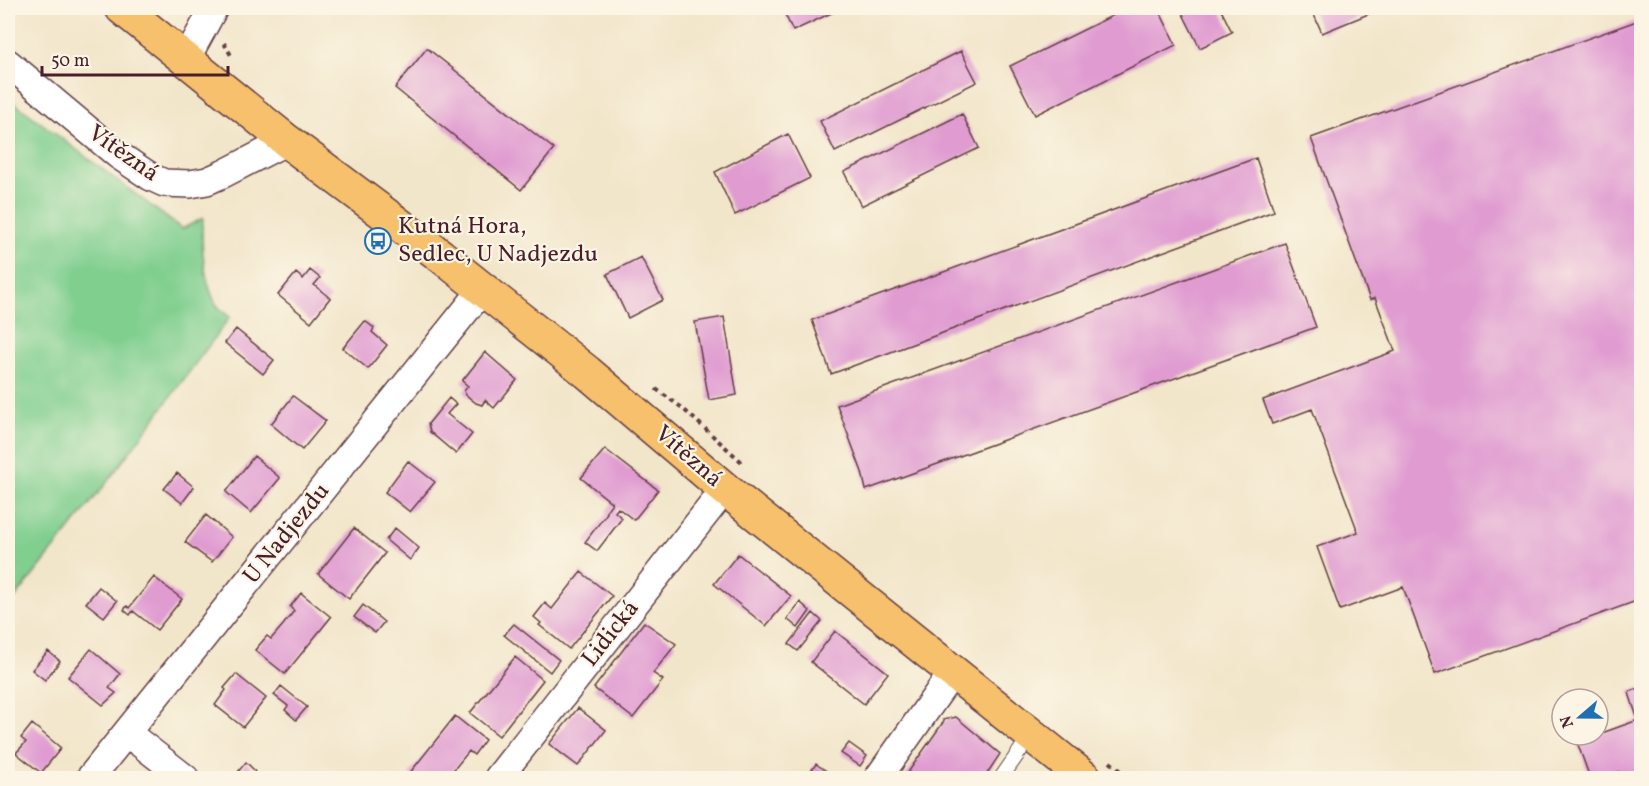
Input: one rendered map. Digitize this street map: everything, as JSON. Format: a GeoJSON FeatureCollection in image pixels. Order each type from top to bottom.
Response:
{"type":"FeatureCollection","features":[{"type":"Feature","properties":{"kind":"main road","name":"Vítězná"},"geometry":{"type":"LineString","coordinates":[[122,8],[287,141],[483,289],[596,379],[725,489],[1085,778]]}},
{"type":"Feature","properties":{"kind":"street"},"geometry":{"type":"LineString","coordinates":[[186,59],[214,8]]}},
{"type":"Feature","properties":{"kind":"street","name":"Vítězná"},"geometry":{"type":"LineString","coordinates":[[8,63],[118,155],[164,183],[190,184],[207,181],[287,141]]}},
{"type":"Feature","properties":{"kind":"street","name":"U Nadjezdu"},"geometry":{"type":"LineString","coordinates":[[90,778],[483,289]]}},
{"type":"Feature","properties":{"kind":"street","name":"Lidická"},"geometry":{"type":"LineString","coordinates":[[498,778],[725,489]]}},
{"type":"Feature","properties":{"kind":"street"},"geometry":{"type":"LineString","coordinates":[[878,778],[953,672]]}},
{"type":"Feature","properties":{"kind":"street"},"geometry":{"type":"LineString","coordinates":[[127,733],[185,778]]}},
{"type":"Feature","properties":{"kind":"lane"},"geometry":{"type":"LineString","coordinates":[[1001,778],[1031,735]]}},
{"type":"Feature","properties":{"kind":"green space"},"geometry":{"type":"Polygon","coordinates":[[[8,98],[182,229],[203,218],[202,238],[208,285],[216,304],[230,317],[108,481],[8,607],[8,98]]]}},
{"type":"Feature","properties":{"kind":"building"},"geometry":{"type":"Polygon","coordinates":[[[782,8],[842,8],[793,31],[782,8]]]}},
{"type":"Feature","properties":{"kind":"building"},"geometry":{"type":"Polygon","coordinates":[[[1128,8],[1158,8],[1176,45],[1035,115],[1010,66],[1128,8]]]}},
{"type":"Feature","properties":{"kind":"building"},"geometry":{"type":"Polygon","coordinates":[[[1180,8],[1220,8],[1232,32],[1200,48],[1180,8]]]}},
{"type":"Feature","properties":{"kind":"building"},"geometry":{"type":"Polygon","coordinates":[[[1311,8],[1383,8],[1322,33],[1311,8]]]}},
{"type":"Feature","properties":{"kind":"building"},"geometry":{"type":"Polygon","coordinates":[[[1642,19],[1642,599],[1435,674],[1403,587],[1340,610],[1317,547],[1358,532],[1312,409],[1272,424],[1263,400],[1395,351],[1375,298],[1370,300],[1311,138],[1642,19]]]}},
{"type":"Feature","properties":{"kind":"building"},"geometry":{"type":"Polygon","coordinates":[[[427,48],[554,149],[521,190],[395,88],[427,48]]]}},
{"type":"Feature","properties":{"kind":"building"},"geometry":{"type":"Polygon","coordinates":[[[961,51],[977,82],[835,152],[820,121],[961,51]]]}},
{"type":"Feature","properties":{"kind":"building"},"geometry":{"type":"Polygon","coordinates":[[[962,114],[979,148],[861,206],[844,172],[962,114]]]}},
{"type":"Feature","properties":{"kind":"building"},"geometry":{"type":"Polygon","coordinates":[[[788,134],[810,178],[735,215],[715,172],[788,134]]]}},
{"type":"Feature","properties":{"kind":"building"},"geometry":{"type":"Polygon","coordinates":[[[1256,158],[1274,211],[831,374],[812,320],[1256,158]]]}},
{"type":"Feature","properties":{"kind":"building"},"geometry":{"type":"Polygon","coordinates":[[[1285,243],[1316,327],[866,490],[862,472],[837,405],[1285,243]]]}},
{"type":"Feature","properties":{"kind":"building"},"geometry":{"type":"Polygon","coordinates":[[[641,257],[663,300],[628,318],[607,274],[641,257]]]}},
{"type":"Feature","properties":{"kind":"building"},"geometry":{"type":"Polygon","coordinates":[[[310,270],[320,278],[314,285],[330,298],[311,322],[278,295],[296,273],[303,279],[310,270]]]}},
{"type":"Feature","properties":{"kind":"building"},"geometry":{"type":"Polygon","coordinates":[[[724,317],[737,395],[709,400],[695,322],[724,317]]]}},
{"type":"Feature","properties":{"kind":"building"},"geometry":{"type":"Polygon","coordinates":[[[365,321],[374,328],[372,332],[387,345],[368,369],[343,348],[365,321]]]}},
{"type":"Feature","properties":{"kind":"building"},"geometry":{"type":"Polygon","coordinates":[[[236,329],[274,360],[263,374],[225,343],[236,329]]]}},
{"type":"Feature","properties":{"kind":"building"},"geometry":{"type":"Polygon","coordinates":[[[485,352],[517,380],[494,408],[485,400],[482,405],[466,395],[464,391],[468,386],[462,381],[485,352]]]}},
{"type":"Feature","properties":{"kind":"building"},"geometry":{"type":"Polygon","coordinates":[[[293,396],[326,421],[302,450],[271,424],[293,396]]]}},
{"type":"Feature","properties":{"kind":"building"},"geometry":{"type":"Polygon","coordinates":[[[449,398],[456,404],[447,414],[472,434],[456,454],[430,432],[428,424],[449,398]]]}},
{"type":"Feature","properties":{"kind":"building"},"geometry":{"type":"Polygon","coordinates":[[[605,449],[658,490],[634,520],[618,508],[615,512],[622,518],[597,551],[585,542],[612,503],[581,478],[605,449]]]}},
{"type":"Feature","properties":{"kind":"building"},"geometry":{"type":"Polygon","coordinates":[[[254,456],[280,478],[251,513],[226,492],[254,456]]]}},
{"type":"Feature","properties":{"kind":"building"},"geometry":{"type":"Polygon","coordinates":[[[408,461],[435,482],[410,512],[385,492],[408,461]]]}},
{"type":"Feature","properties":{"kind":"building"},"geometry":{"type":"Polygon","coordinates":[[[177,473],[194,487],[182,503],[164,489],[177,473]]]}},
{"type":"Feature","properties":{"kind":"building"},"geometry":{"type":"Polygon","coordinates":[[[206,515],[232,537],[212,562],[185,542],[206,515]]]}},
{"type":"Feature","properties":{"kind":"building"},"geometry":{"type":"Polygon","coordinates":[[[354,528],[385,553],[349,599],[318,574],[354,528]]]}},
{"type":"Feature","properties":{"kind":"building"},"geometry":{"type":"Polygon","coordinates":[[[395,528],[419,548],[410,560],[386,540],[395,528]]]}},
{"type":"Feature","properties":{"kind":"building"},"geometry":{"type":"Polygon","coordinates":[[[738,554],[791,596],[766,626],[714,584],[738,554]]]}},
{"type":"Feature","properties":{"kind":"building"},"geometry":{"type":"Polygon","coordinates":[[[581,572],[612,596],[569,649],[539,625],[541,623],[534,617],[545,603],[552,609],[581,572]]]}},
{"type":"Feature","properties":{"kind":"building"},"geometry":{"type":"Polygon","coordinates":[[[154,577],[182,599],[157,630],[133,611],[130,615],[124,610],[127,606],[129,608],[154,577]]]}},
{"type":"Feature","properties":{"kind":"building"},"geometry":{"type":"Polygon","coordinates":[[[99,587],[117,601],[104,617],[86,603],[99,587]]]}},
{"type":"Feature","properties":{"kind":"building"},"geometry":{"type":"Polygon","coordinates":[[[301,593],[331,617],[285,674],[255,650],[267,636],[271,639],[283,625],[294,611],[290,607],[301,593]]]}},
{"type":"Feature","properties":{"kind":"building"},"geometry":{"type":"Polygon","coordinates":[[[800,602],[810,611],[798,628],[787,619],[800,602]]]}},
{"type":"Feature","properties":{"kind":"building"},"geometry":{"type":"Polygon","coordinates":[[[363,605],[384,622],[375,633],[354,617],[363,605]]]}},
{"type":"Feature","properties":{"kind":"building"},"geometry":{"type":"Polygon","coordinates":[[[813,613],[822,621],[798,651],[789,644],[813,613]]]}},
{"type":"Feature","properties":{"kind":"building"},"geometry":{"type":"Polygon","coordinates":[[[644,622],[676,644],[653,673],[663,680],[633,718],[594,688],[644,622]]]}},
{"type":"Feature","properties":{"kind":"building"},"geometry":{"type":"Polygon","coordinates":[[[514,624],[559,660],[550,672],[504,635],[514,624]]]}},
{"type":"Feature","properties":{"kind":"building"},"geometry":{"type":"Polygon","coordinates":[[[835,631],[888,673],[864,704],[811,662],[835,631]]]}},
{"type":"Feature","properties":{"kind":"building"},"geometry":{"type":"Polygon","coordinates":[[[91,649],[120,674],[109,688],[116,693],[103,705],[68,677],[91,649]]]}},
{"type":"Feature","properties":{"kind":"building"},"geometry":{"type":"Polygon","coordinates":[[[48,651],[60,661],[45,680],[32,670],[48,651]]]}},
{"type":"Feature","properties":{"kind":"building"},"geometry":{"type":"Polygon","coordinates":[[[515,657],[543,680],[499,736],[470,713],[515,657]]]}},
{"type":"Feature","properties":{"kind":"building"},"geometry":{"type":"Polygon","coordinates":[[[236,674],[266,698],[243,727],[215,705],[226,690],[224,688],[236,674]]]}},
{"type":"Feature","properties":{"kind":"building"},"geometry":{"type":"Polygon","coordinates":[[[281,686],[307,707],[296,720],[285,710],[288,706],[274,695],[281,686]]]}},
{"type":"Feature","properties":{"kind":"building"},"geometry":{"type":"Polygon","coordinates":[[[1642,687],[1642,778],[1622,778],[1619,772],[1600,778],[1590,778],[1579,747],[1610,747],[1610,730],[1638,720],[1630,691],[1642,687]]]}},
{"type":"Feature","properties":{"kind":"building"},"geometry":{"type":"Polygon","coordinates":[[[578,708],[606,730],[578,766],[549,744],[578,708]]]}},
{"type":"Feature","properties":{"kind":"building"},"geometry":{"type":"Polygon","coordinates":[[[455,716],[485,740],[474,755],[469,751],[447,778],[414,778],[409,774],[455,716]]]}},
{"type":"Feature","properties":{"kind":"building"},"geometry":{"type":"Polygon","coordinates":[[[956,717],[1000,754],[984,778],[974,774],[971,778],[904,778],[943,720],[956,717]]]}},
{"type":"Feature","properties":{"kind":"building"},"geometry":{"type":"Polygon","coordinates":[[[32,724],[61,748],[41,773],[16,753],[26,742],[21,738],[32,724]]]}},
{"type":"Feature","properties":{"kind":"building"},"geometry":{"type":"Polygon","coordinates":[[[849,743],[867,756],[860,766],[841,753],[849,743]]]}},
{"type":"Feature","properties":{"kind":"building"},"geometry":{"type":"Polygon","coordinates":[[[246,762],[255,771],[249,778],[233,778],[246,762]]]}},
{"type":"Feature","properties":{"kind":"building"},"geometry":{"type":"Polygon","coordinates":[[[816,764],[837,778],[806,778],[816,764]]]}},
{"type":"Feature","properties":{"kind":"place","name":"Kutná Hora, Sedlec, U Nadjezdu"},"geometry":{"type":"Point","coordinates":[378,241]}}]}
